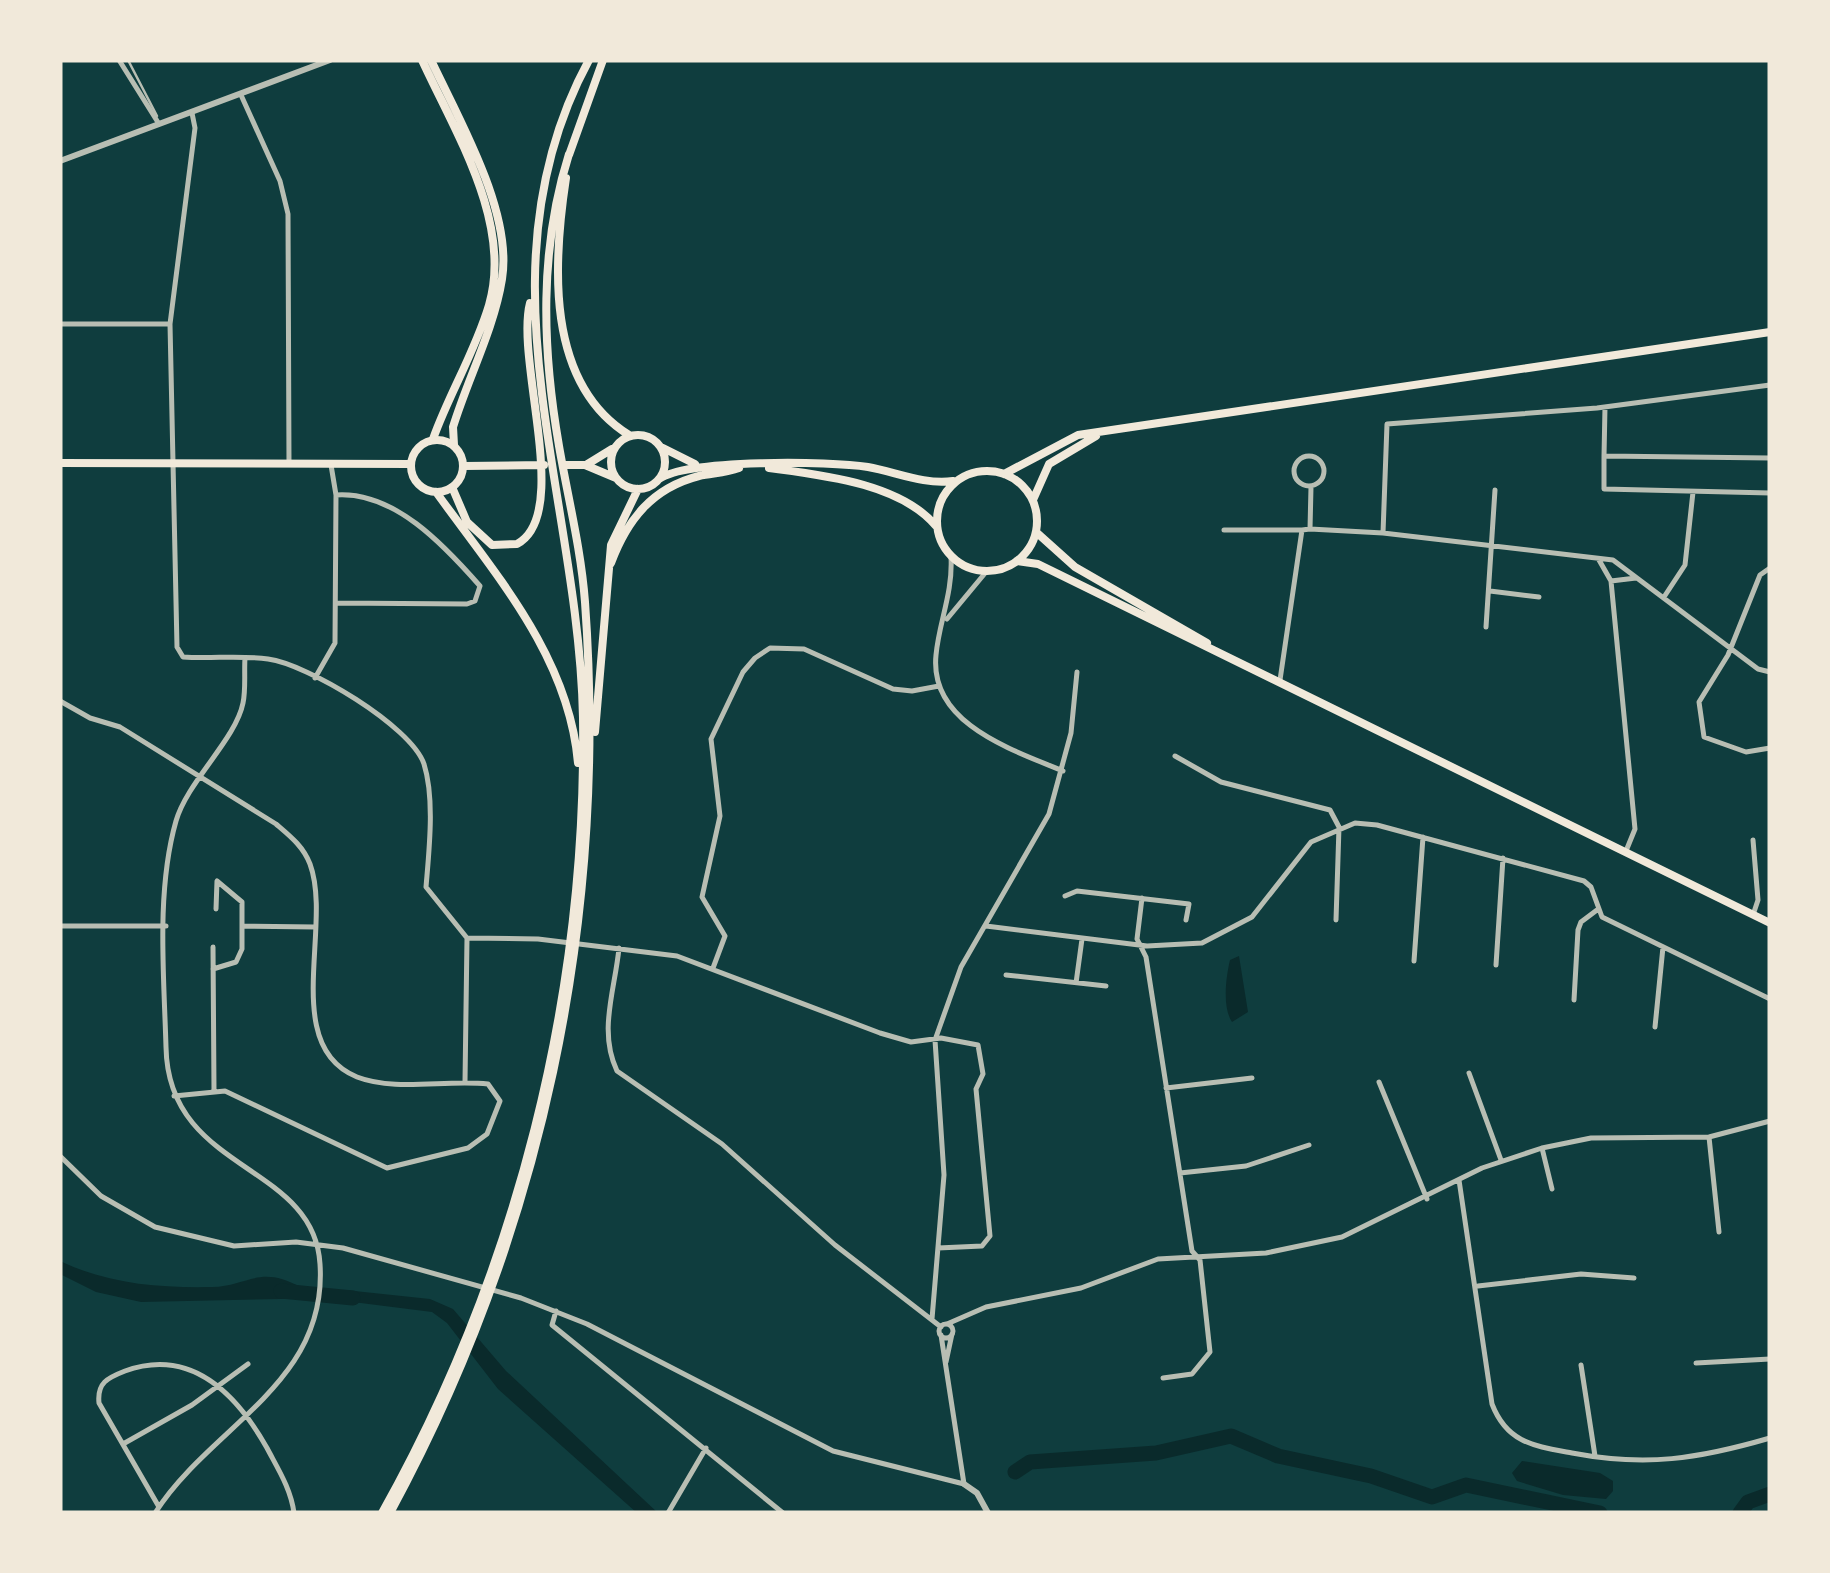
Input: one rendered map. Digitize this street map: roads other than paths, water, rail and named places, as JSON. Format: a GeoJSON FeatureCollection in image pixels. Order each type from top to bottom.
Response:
{"type":"FeatureCollection","features":[{"type":"Feature","properties":{"kind":"main road"},"geometry":{"type":"LineString","coordinates":[[422,60],[479,191],[495,260],[483,324],[433,439],[417,448],[410,464],[420,487],[436,492],[452,488],[464,466]]}},
{"type":"Feature","properties":{"kind":"main road"},"geometry":{"type":"LineString","coordinates":[[430,60],[490,192],[504,250],[495,310],[458,412],[454,445],[464,466]]}},
{"type":"Feature","properties":{"kind":"main road"},"geometry":{"type":"LineString","coordinates":[[496,1271],[552,1056],[572,930],[582,804],[583,714],[572,588],[532,276],[546,176],[589,60]]}},
{"type":"Feature","properties":{"kind":"main road"},"geometry":{"type":"LineString","coordinates":[[592,755],[585,595],[549,366],[545,289],[550,233],[570,154],[604,60]]}},
{"type":"Feature","properties":{"kind":"main road"},"geometry":{"type":"LineString","coordinates":[[570,154],[556,257],[566,339],[584,386],[614,426],[629,435],[647,436],[699,465]]}},
{"type":"Feature","properties":{"kind":"main road"},"geometry":{"type":"LineString","coordinates":[[452,488],[467,522],[492,545],[517,544],[536,526],[543,494],[527,363],[527,315],[532,296]]}},
{"type":"Feature","properties":{"kind":"main road"},"geometry":{"type":"LineString","coordinates":[[1004,474],[1068,439],[1114,429],[1770,332]]}},
{"type":"Feature","properties":{"kind":"main road"},"geometry":{"type":"LineString","coordinates":[[1018,562],[1036,532],[1033,500],[1043,472],[1058,456],[1114,429]]}},
{"type":"Feature","properties":{"kind":"main road"},"geometry":{"type":"LineString","coordinates":[[585,465],[629,435]]}},
{"type":"Feature","properties":{"kind":"main road"},"geometry":{"type":"LineString","coordinates":[[433,439],[454,445]]}},
{"type":"Feature","properties":{"kind":"main road"},"geometry":{"type":"LineString","coordinates":[[615,446],[610,463],[616,478]]}},
{"type":"Feature","properties":{"kind":"main road"},"geometry":{"type":"LineString","coordinates":[[660,446],[665,463],[660,479]]}},
{"type":"Feature","properties":{"kind":"main road"},"geometry":{"type":"LineString","coordinates":[[60,463],[410,464]]}},
{"type":"Feature","properties":{"kind":"main road"},"geometry":{"type":"LineString","coordinates":[[390,1513],[496,1271],[534,1162],[566,1016],[581,913],[614,533],[638,489],[699,465],[843,464],[930,482],[957,480],[978,471],[1004,474],[1022,486],[1033,500]]}},
{"type":"Feature","properties":{"kind":"main road"},"geometry":{"type":"LineString","coordinates":[[464,466],[585,465],[638,489]]}},
{"type":"Feature","properties":{"kind":"main road"},"geometry":{"type":"LineString","coordinates":[[760,466],[870,489],[915,509],[936,526],[951,557],[986,572],[1018,562],[1038,564],[1770,923]]}},
{"type":"Feature","properties":{"kind":"main road"},"geometry":{"type":"LineString","coordinates":[[608,572],[624,532],[650,499],[699,476],[743,467]]}},
{"type":"Feature","properties":{"kind":"main road"},"geometry":{"type":"LineString","coordinates":[[936,526],[940,500],[957,480]]}},
{"type":"Feature","properties":{"kind":"main road"},"geometry":{"type":"LineString","coordinates":[[436,492],[518,603],[540,642],[572,721],[582,804]]}},
{"type":"Feature","properties":{"kind":"main road"},"geometry":{"type":"LineString","coordinates":[[1036,532],[1075,567],[1164,614],[1226,657]]}},
{"type":"Feature","properties":{"kind":"main road"},"geometry":{"type":"LineString","coordinates":[[382,1513],[442,1401]]}},
{"type":"Feature","properties":{"kind":"street"},"geometry":{"type":"LineString","coordinates":[[120,60],[158,124]]}},
{"type":"Feature","properties":{"kind":"street"},"geometry":{"type":"LineString","coordinates":[[60,160],[330,60]]}},
{"type":"Feature","properties":{"kind":"street"},"geometry":{"type":"LineString","coordinates":[[241,94],[280,180],[288,214],[288,465]]}},
{"type":"Feature","properties":{"kind":"street"},"geometry":{"type":"LineString","coordinates":[[192,112],[196,128],[170,324],[177,647],[184,657],[284,662],[399,729],[418,752],[427,777],[426,887],[467,938],[465,1082]]}},
{"type":"Feature","properties":{"kind":"street"},"geometry":{"type":"LineString","coordinates":[[60,324],[170,324]]}},
{"type":"Feature","properties":{"kind":"street"},"geometry":{"type":"LineString","coordinates":[[1383,533],[1387,424],[1604,407],[1770,385]]}},
{"type":"Feature","properties":{"kind":"street"},"geometry":{"type":"LineString","coordinates":[[1604,407],[1604,489],[1770,493]]}},
{"type":"Feature","properties":{"kind":"street"},"geometry":{"type":"LineString","coordinates":[[1306,456],[1315,457],[1324,468],[1322,480],[1310,487],[1300,484],[1294,475],[1295,465],[1306,456]]}},
{"type":"Feature","properties":{"kind":"street"},"geometry":{"type":"LineString","coordinates":[[1604,456],[1770,458]]}},
{"type":"Feature","properties":{"kind":"street"},"geometry":{"type":"LineString","coordinates":[[315,678],[335,643],[333,465]]}},
{"type":"Feature","properties":{"kind":"street"},"geometry":{"type":"LineString","coordinates":[[1279,684],[1310,487]]}},
{"type":"Feature","properties":{"kind":"street"},"geometry":{"type":"LineString","coordinates":[[1486,626],[1496,490]]}},
{"type":"Feature","properties":{"kind":"street"},"geometry":{"type":"LineString","coordinates":[[1663,598],[1685,565],[1693,492]]}},
{"type":"Feature","properties":{"kind":"street"},"geometry":{"type":"LineString","coordinates":[[336,495],[360,496],[408,519],[434,538],[480,586],[479,595],[466,604],[336,603]]}},
{"type":"Feature","properties":{"kind":"street"},"geometry":{"type":"LineString","coordinates":[[1224,530],[1383,533],[1613,560],[1758,668],[1770,672]]}},
{"type":"Feature","properties":{"kind":"street"},"geometry":{"type":"LineString","coordinates":[[951,557],[946,622],[935,660],[939,686],[948,704],[971,728],[1063,770]]}},
{"type":"Feature","properties":{"kind":"street"},"geometry":{"type":"LineString","coordinates":[[1599,560],[1610,581],[1635,829],[1625,852]]}},
{"type":"Feature","properties":{"kind":"street"},"geometry":{"type":"LineString","coordinates":[[1770,568],[1760,575],[1699,702],[1704,737],[1746,752],[1770,748]]}},
{"type":"Feature","properties":{"kind":"street"},"geometry":{"type":"LineString","coordinates":[[946,622],[986,572]]}},
{"type":"Feature","properties":{"kind":"street"},"geometry":{"type":"LineString","coordinates":[[1610,581],[1636,578]]}},
{"type":"Feature","properties":{"kind":"street"},"geometry":{"type":"LineString","coordinates":[[1490,591],[1539,597]]}},
{"type":"Feature","properties":{"kind":"street"},"geometry":{"type":"LineString","coordinates":[[713,969],[725,936],[702,897],[720,816],[709,752],[711,738],[742,672],[770,648],[790,646],[884,686],[912,691],[939,686]]}},
{"type":"Feature","properties":{"kind":"street"},"geometry":{"type":"LineString","coordinates":[[245,658],[243,706],[176,818],[167,864],[166,1052],[174,1096],[184,1115],[216,1150],[284,1195],[316,1243],[320,1284],[317,1305],[296,1363],[248,1417],[184,1475],[157,1510],[100,1403],[101,1383],[146,1364],[178,1364],[217,1384],[248,1417],[289,1490],[294,1513]]}},
{"type":"Feature","properties":{"kind":"street"},"geometry":{"type":"LineString","coordinates":[[932,1319],[944,1175],[934,1040],[948,994],[1049,814],[1063,770],[1078,672]]}},
{"type":"Feature","properties":{"kind":"street"},"geometry":{"type":"LineString","coordinates":[[60,701],[90,718],[120,726],[298,843],[316,887],[314,1018],[326,1054],[342,1070],[375,1082],[488,1084],[500,1101],[486,1134],[444,1157],[387,1168],[225,1090],[174,1096]]}},
{"type":"Feature","properties":{"kind":"street"},"geometry":{"type":"LineString","coordinates":[[1175,756],[1221,782],[1330,810],[1339,827],[1336,920]]}},
{"type":"Feature","properties":{"kind":"street"},"geometry":{"type":"LineString","coordinates":[[986,926],[1082,939],[1184,946],[1232,930],[1273,896],[1301,851],[1339,827],[1377,825],[1584,881],[1594,894],[1597,910]]}},
{"type":"Feature","properties":{"kind":"street"},"geometry":{"type":"LineString","coordinates":[[1414,960],[1423,837]]}},
{"type":"Feature","properties":{"kind":"street"},"geometry":{"type":"LineString","coordinates":[[1753,840],[1758,900],[1753,915]]}},
{"type":"Feature","properties":{"kind":"street"},"geometry":{"type":"LineString","coordinates":[[1496,965],[1503,857]]}},
{"type":"Feature","properties":{"kind":"street"},"geometry":{"type":"LineString","coordinates":[[213,968],[236,962],[242,949],[242,902],[216,882],[216,909]]}},
{"type":"Feature","properties":{"kind":"street"},"geometry":{"type":"LineString","coordinates":[[1064,896],[1077,891],[1189,904],[1186,920]]}},
{"type":"Feature","properties":{"kind":"street"},"geometry":{"type":"LineString","coordinates":[[1142,898],[1137,938],[1142,945],[1210,1352],[1192,1374],[1163,1378]]}},
{"type":"Feature","properties":{"kind":"street"},"geometry":{"type":"LineString","coordinates":[[1597,910],[1770,999]]}},
{"type":"Feature","properties":{"kind":"street"},"geometry":{"type":"LineString","coordinates":[[1574,1000],[1580,922],[1597,910]]}},
{"type":"Feature","properties":{"kind":"street"},"geometry":{"type":"LineString","coordinates":[[60,926],[166,926]]}},
{"type":"Feature","properties":{"kind":"street"},"geometry":{"type":"LineString","coordinates":[[243,926],[316,927]]}},
{"type":"Feature","properties":{"kind":"street"},"geometry":{"type":"LineString","coordinates":[[467,938],[548,940],[677,956],[864,1028],[911,1042],[973,1043],[981,1049],[984,1074],[976,1089],[990,1236],[982,1246],[938,1248]]}},
{"type":"Feature","properties":{"kind":"street"},"geometry":{"type":"LineString","coordinates":[[1076,983],[1082,939]]}},
{"type":"Feature","properties":{"kind":"street"},"geometry":{"type":"LineString","coordinates":[[1655,1027],[1664,946]]}},
{"type":"Feature","properties":{"kind":"street"},"geometry":{"type":"LineString","coordinates":[[213,948],[214,1090]]}},
{"type":"Feature","properties":{"kind":"street"},"geometry":{"type":"LineString","coordinates":[[619,948],[607,1031],[608,1053],[617,1070],[722,1144],[836,1245],[953,1333]]}},
{"type":"Feature","properties":{"kind":"street"},"geometry":{"type":"LineString","coordinates":[[1006,975],[1106,986]]}},
{"type":"Feature","properties":{"kind":"street"},"geometry":{"type":"LineString","coordinates":[[1469,1073],[1501,1160]]}},
{"type":"Feature","properties":{"kind":"street"},"geometry":{"type":"LineString","coordinates":[[1166,1088],[1252,1078]]}},
{"type":"Feature","properties":{"kind":"street"},"geometry":{"type":"LineString","coordinates":[[1379,1082],[1427,1199]]}},
{"type":"Feature","properties":{"kind":"street"},"geometry":{"type":"LineString","coordinates":[[943,1329],[970,1315],[1081,1288],[1158,1259],[1266,1253],[1309,1246],[1373,1226],[1501,1160],[1542,1148],[1591,1138],[1709,1137],[1770,1121]]}},
{"type":"Feature","properties":{"kind":"street"},"geometry":{"type":"LineString","coordinates":[[1709,1137],[1719,1232]]}},
{"type":"Feature","properties":{"kind":"street"},"geometry":{"type":"LineString","coordinates":[[1180,1173],[1246,1166],[1309,1145]]}},
{"type":"Feature","properties":{"kind":"street"},"geometry":{"type":"LineString","coordinates":[[1542,1148],[1552,1189]]}},
{"type":"Feature","properties":{"kind":"street"},"geometry":{"type":"LineString","coordinates":[[60,1156],[130,1215],[180,1236],[234,1246],[316,1243],[556,1311],[834,1451],[964,1484],[977,1493],[988,1513]]}},
{"type":"Feature","properties":{"kind":"street"},"geometry":{"type":"LineString","coordinates":[[1458,1180],[1477,1286],[1489,1389],[1503,1428],[1534,1446],[1596,1457],[1663,1461],[1770,1438]]}},
{"type":"Feature","properties":{"kind":"street"},"geometry":{"type":"LineString","coordinates":[[1477,1286],[1582,1274],[1634,1278]]}},
{"type":"Feature","properties":{"kind":"street"},"geometry":{"type":"LineString","coordinates":[[556,1311],[552,1325],[783,1513]]}},
{"type":"Feature","properties":{"kind":"street"},"geometry":{"type":"LineString","coordinates":[[946,1365],[953,1333],[970,1315]]}},
{"type":"Feature","properties":{"kind":"street"},"geometry":{"type":"LineString","coordinates":[[943,1329],[953,1333]]}},
{"type":"Feature","properties":{"kind":"street"},"geometry":{"type":"LineString","coordinates":[[943,1329],[964,1484]]}},
{"type":"Feature","properties":{"kind":"street"},"geometry":{"type":"LineString","coordinates":[[1696,1363],[1770,1359]]}},
{"type":"Feature","properties":{"kind":"street"},"geometry":{"type":"LineString","coordinates":[[123,1444],[192,1404],[248,1364]]}},
{"type":"Feature","properties":{"kind":"street"},"geometry":{"type":"LineString","coordinates":[[1581,1365],[1596,1457]]}},
{"type":"Feature","properties":{"kind":"street"},"geometry":{"type":"LineString","coordinates":[[668,1513],[706,1448]]}},
{"type":"Feature","properties":{"kind":"lane"},"geometry":{"type":"LineString","coordinates":[[128,60],[157,112],[158,124]]}},
{"type":"Feature","properties":{"kind":"water"},"geometry":{"type":"Polygon","coordinates":[[[1239,956],[1248,1012],[1232,1022],[1226,983],[1230,960],[1239,956]]]}},
{"type":"Feature","properties":{"kind":"water"},"geometry":{"type":"Polygon","coordinates":[[[60,1261],[115,1280],[153,1285],[212,1287],[265,1277],[302,1288],[300,1297],[281,1299],[141,1302],[96,1292],[60,1274],[60,1261]]]}},
{"type":"Feature","properties":{"kind":"water"},"geometry":{"type":"Polygon","coordinates":[[[336,1292],[430,1299],[453,1309],[506,1371],[658,1513],[637,1513],[498,1389],[447,1323],[432,1312],[337,1300],[336,1292]]]}},
{"type":"Feature","properties":{"kind":"water"},"geometry":{"type":"Polygon","coordinates":[[[1522,1461],[1600,1473],[1613,1481],[1613,1491],[1606,1499],[1563,1495],[1517,1481],[1512,1473],[1522,1461]]]}},
{"type":"Feature","properties":{"kind":"waterway"},"geometry":{"type":"LineString","coordinates":[[281,1291],[353,1298]]}},
{"type":"Feature","properties":{"kind":"waterway"},"geometry":{"type":"LineString","coordinates":[[1015,1472],[1030,1462],[1156,1453],[1231,1436],[1278,1456],[1371,1476],[1432,1497],[1466,1485],[1600,1513]]}},
{"type":"Feature","properties":{"kind":"waterway"},"geometry":{"type":"LineString","coordinates":[[1740,1513],[1748,1502],[1770,1494]]}}]}
